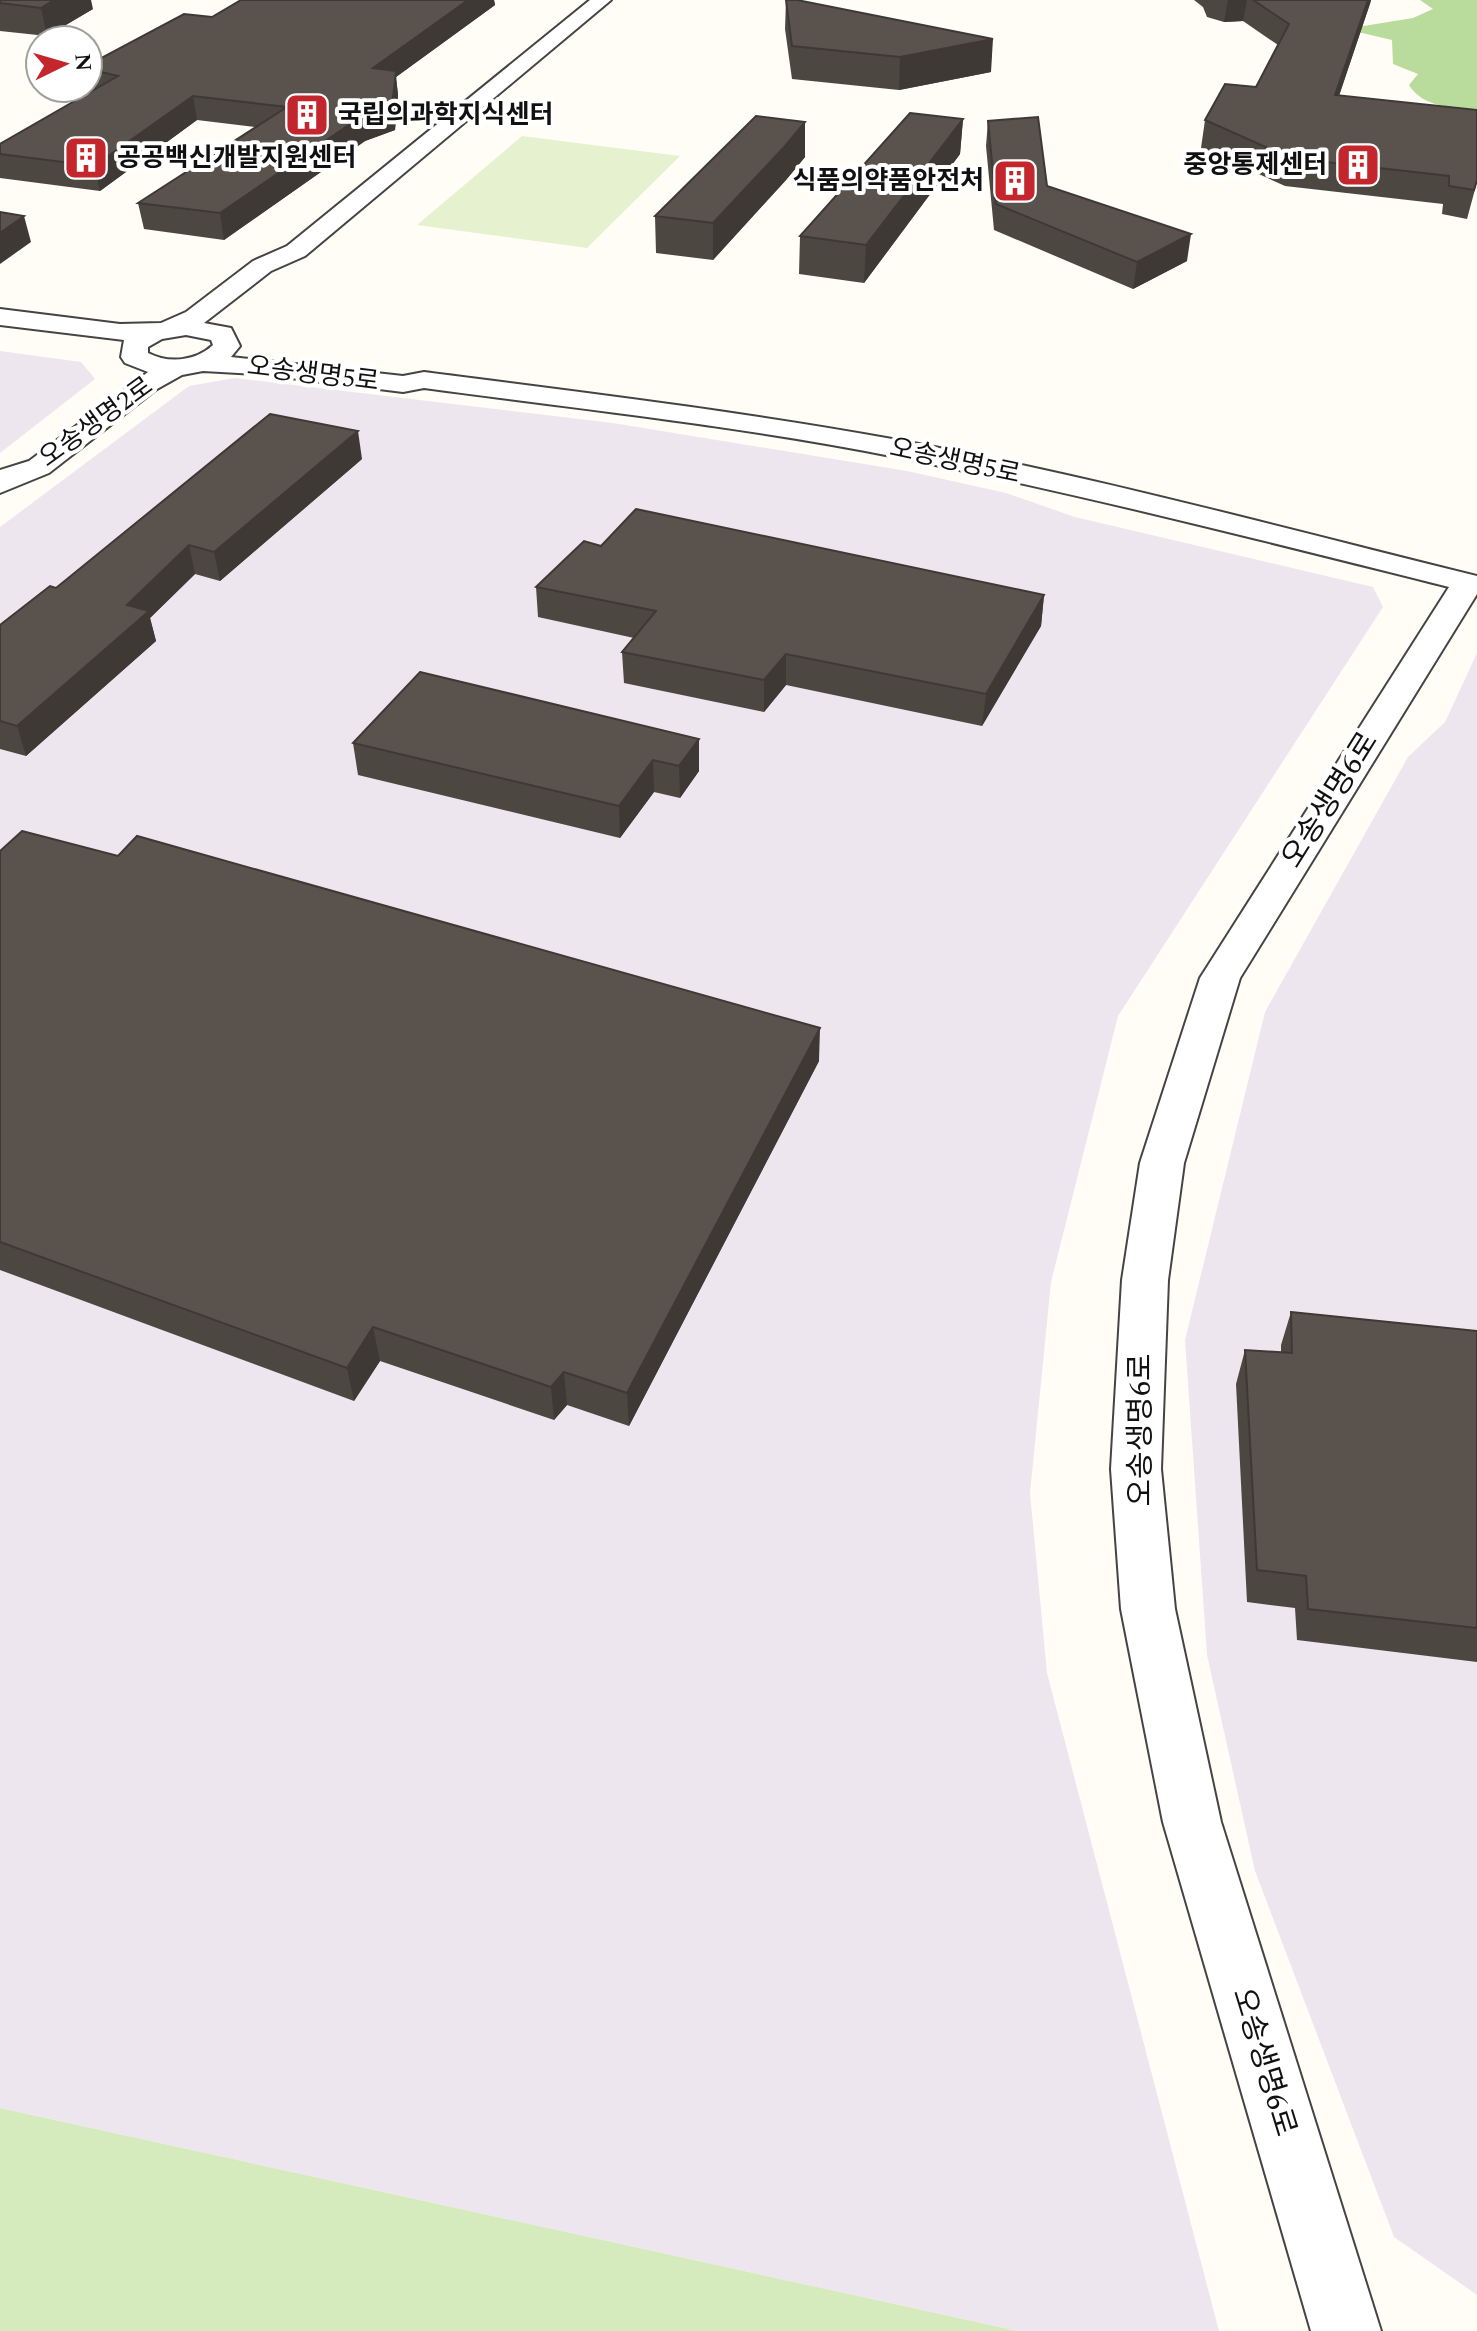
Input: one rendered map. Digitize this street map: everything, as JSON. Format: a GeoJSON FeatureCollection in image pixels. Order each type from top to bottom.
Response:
{"type":"FeatureCollection","features":[{"type":"Feature","properties":{"kind":"street"},"geometry":{"type":"LineString","coordinates":[[0,317],[120,332],[163,330],[195,317],[262,266],[296,251],[601,0]]}},
{"type":"Feature","properties":{"kind":"street"},"geometry":{"type":"LineString","coordinates":[[222,336],[228,318],[292,267],[296,251]]}},
{"type":"Feature","properties":{"kind":"street","name":"오송생명5로"},"geometry":{"type":"LineString","coordinates":[[163,330],[200,327],[279,352],[409,372],[424,380]]}},
{"type":"Feature","properties":{"kind":"street"},"geometry":{"type":"LineString","coordinates":[[0,330],[135,355]]}},
{"type":"Feature","properties":{"kind":"street","name":"오송생명2로"},"geometry":{"type":"LineString","coordinates":[[6,480],[16,461],[128,375],[135,355],[135,343],[163,330]]}},
{"type":"Feature","properties":{"kind":"street","name":"오송생명2로"},"geometry":{"type":"LineString","coordinates":[[6,480],[39,467],[147,383],[223,352],[222,336]]}},
{"type":"Feature","properties":{"kind":"street","name":"오송생명5로"},"geometry":{"type":"LineString","coordinates":[[135,355],[154,365],[258,366],[403,384],[424,380],[742,422],[894,448],[1103,492],[1472,584]]}},
{"type":"Feature","properties":{"kind":"street","name":"오송생명6로"},"geometry":{"type":"LineString","coordinates":[[1346,2331],[1192,1822],[1148,1609],[1136,1469],[1145,1280],[1162,1163],[1220,978],[1472,584]]}},
{"type":"Feature","properties":{"kind":"shaded area"},"geometry":{"type":"Polygon","coordinates":[[[0,351],[81,362],[95,379],[0,453],[0,351]]]}},
{"type":"Feature","properties":{"kind":"shaded area"},"geometry":{"type":"Polygon","coordinates":[[[235,378],[613,423],[907,471],[1006,493],[1075,517],[1373,587],[1383,607],[1118,1016],[1051,1282],[1030,1493],[1047,1673],[1219,2331],[1018,2331],[0,2108],[0,527],[189,386],[235,378]]]}},
{"type":"Feature","properties":{"kind":"shaded area"},"geometry":{"type":"Polygon","coordinates":[[[1477,653],[1477,2295],[1394,2237],[1255,1871],[1207,1655],[1185,1340],[1265,1012],[1408,757],[1445,722],[1477,653]]]}},
{"type":"Feature","properties":{"kind":"green space"},"geometry":{"type":"Polygon","coordinates":[[[1420,0],[1477,0],[1477,110],[1439,105],[1422,98],[1409,85],[1418,74],[1393,64],[1392,40],[1345,29],[1413,18],[1433,9],[1420,0]]]}},
{"type":"Feature","properties":{"kind":"green space"},"geometry":{"type":"Polygon","coordinates":[[[522,136],[680,156],[587,248],[417,225],[522,136]]]}},
{"type":"Feature","properties":{"kind":"green space"},"geometry":{"type":"Polygon","coordinates":[[[0,2108],[1018,2331],[0,2331],[0,2108]]]}},
{"type":"Feature","properties":{"kind":"building"},"geometry":{"type":"Polygon","coordinates":[[[0,0],[54,0],[41,8],[0,3],[0,0]]]}},
{"type":"Feature","properties":{"kind":"building"},"geometry":{"type":"Polygon","coordinates":[[[241,0],[468,0],[373,68],[396,71],[392,105],[362,116],[220,213],[138,203],[287,107],[193,96],[94,166],[0,154],[0,144],[69,104],[104,104],[104,84],[118,76],[104,73],[104,56],[184,14],[212,17],[241,0]]]}},
{"type":"Feature","properties":{"kind":"building"},"geometry":{"type":"Polygon","coordinates":[[[786,0],[993,39],[900,57],[792,46],[786,0]]]}},
{"type":"Feature","properties":{"kind":"building"},"geometry":{"type":"Polygon","coordinates":[[[1253,0],[1368,0],[1335,95],[1477,110],[1477,180],[1474,190],[1449,186],[1449,176],[1290,158],[1205,120],[1225,84],[1256,87],[1289,24],[1253,0]]]}},
{"type":"Feature","properties":{"kind":"building"},"geometry":{"type":"Polygon","coordinates":[[[910,113],[963,119],[866,245],[800,236],[910,113]]]}},
{"type":"Feature","properties":{"kind":"building"},"geometry":{"type":"Polygon","coordinates":[[[756,116],[805,122],[713,223],[655,216],[756,116]]]}},
{"type":"Feature","properties":{"kind":"building"},"geometry":{"type":"Polygon","coordinates":[[[1038,117],[1047,186],[1191,234],[1137,262],[996,204],[988,121],[1038,117]]]}},
{"type":"Feature","properties":{"kind":"building"},"geometry":{"type":"Polygon","coordinates":[[[0,212],[24,216],[0,233],[0,212]]]}},
{"type":"Feature","properties":{"kind":"building"},"geometry":{"type":"Polygon","coordinates":[[[270,414],[358,431],[214,552],[189,545],[127,605],[149,611],[17,726],[0,721],[0,625],[50,586],[56,588],[270,414]]]}},
{"type":"Feature","properties":{"kind":"building"},"geometry":{"type":"Polygon","coordinates":[[[636,509],[1044,595],[986,694],[786,654],[764,680],[622,652],[656,611],[536,587],[584,541],[601,546],[636,509]]]}},
{"type":"Feature","properties":{"kind":"building"},"geometry":{"type":"Polygon","coordinates":[[[420,672],[699,739],[679,766],[653,760],[619,806],[353,743],[420,672]]]}},
{"type":"Feature","properties":{"kind":"building"},"geometry":{"type":"Polygon","coordinates":[[[22,831],[118,856],[137,836],[820,1028],[627,1393],[564,1372],[551,1387],[373,1327],[347,1368],[0,1242],[0,851],[22,831]]]}},
{"type":"Feature","properties":{"kind":"building"},"geometry":{"type":"Polygon","coordinates":[[[1291,1312],[1477,1331],[1477,1628],[1308,1609],[1306,1576],[1257,1570],[1245,1350],[1292,1353],[1291,1312]]]}},
{"type":"Feature","properties":{"kind":"place","name":"국립의과학지식센터"},"geometry":{"type":"Point","coordinates":[307,115]}},
{"type":"Feature","properties":{"kind":"place","name":"공공백신개발지원센터"},"geometry":{"type":"Point","coordinates":[86,158]}},
{"type":"Feature","properties":{"kind":"place","name":"중앙통제센터"},"geometry":{"type":"Point","coordinates":[1358,165]}},
{"type":"Feature","properties":{"kind":"place","name":"식품의약품안전처"},"geometry":{"type":"Point","coordinates":[1015,181]}}]}
